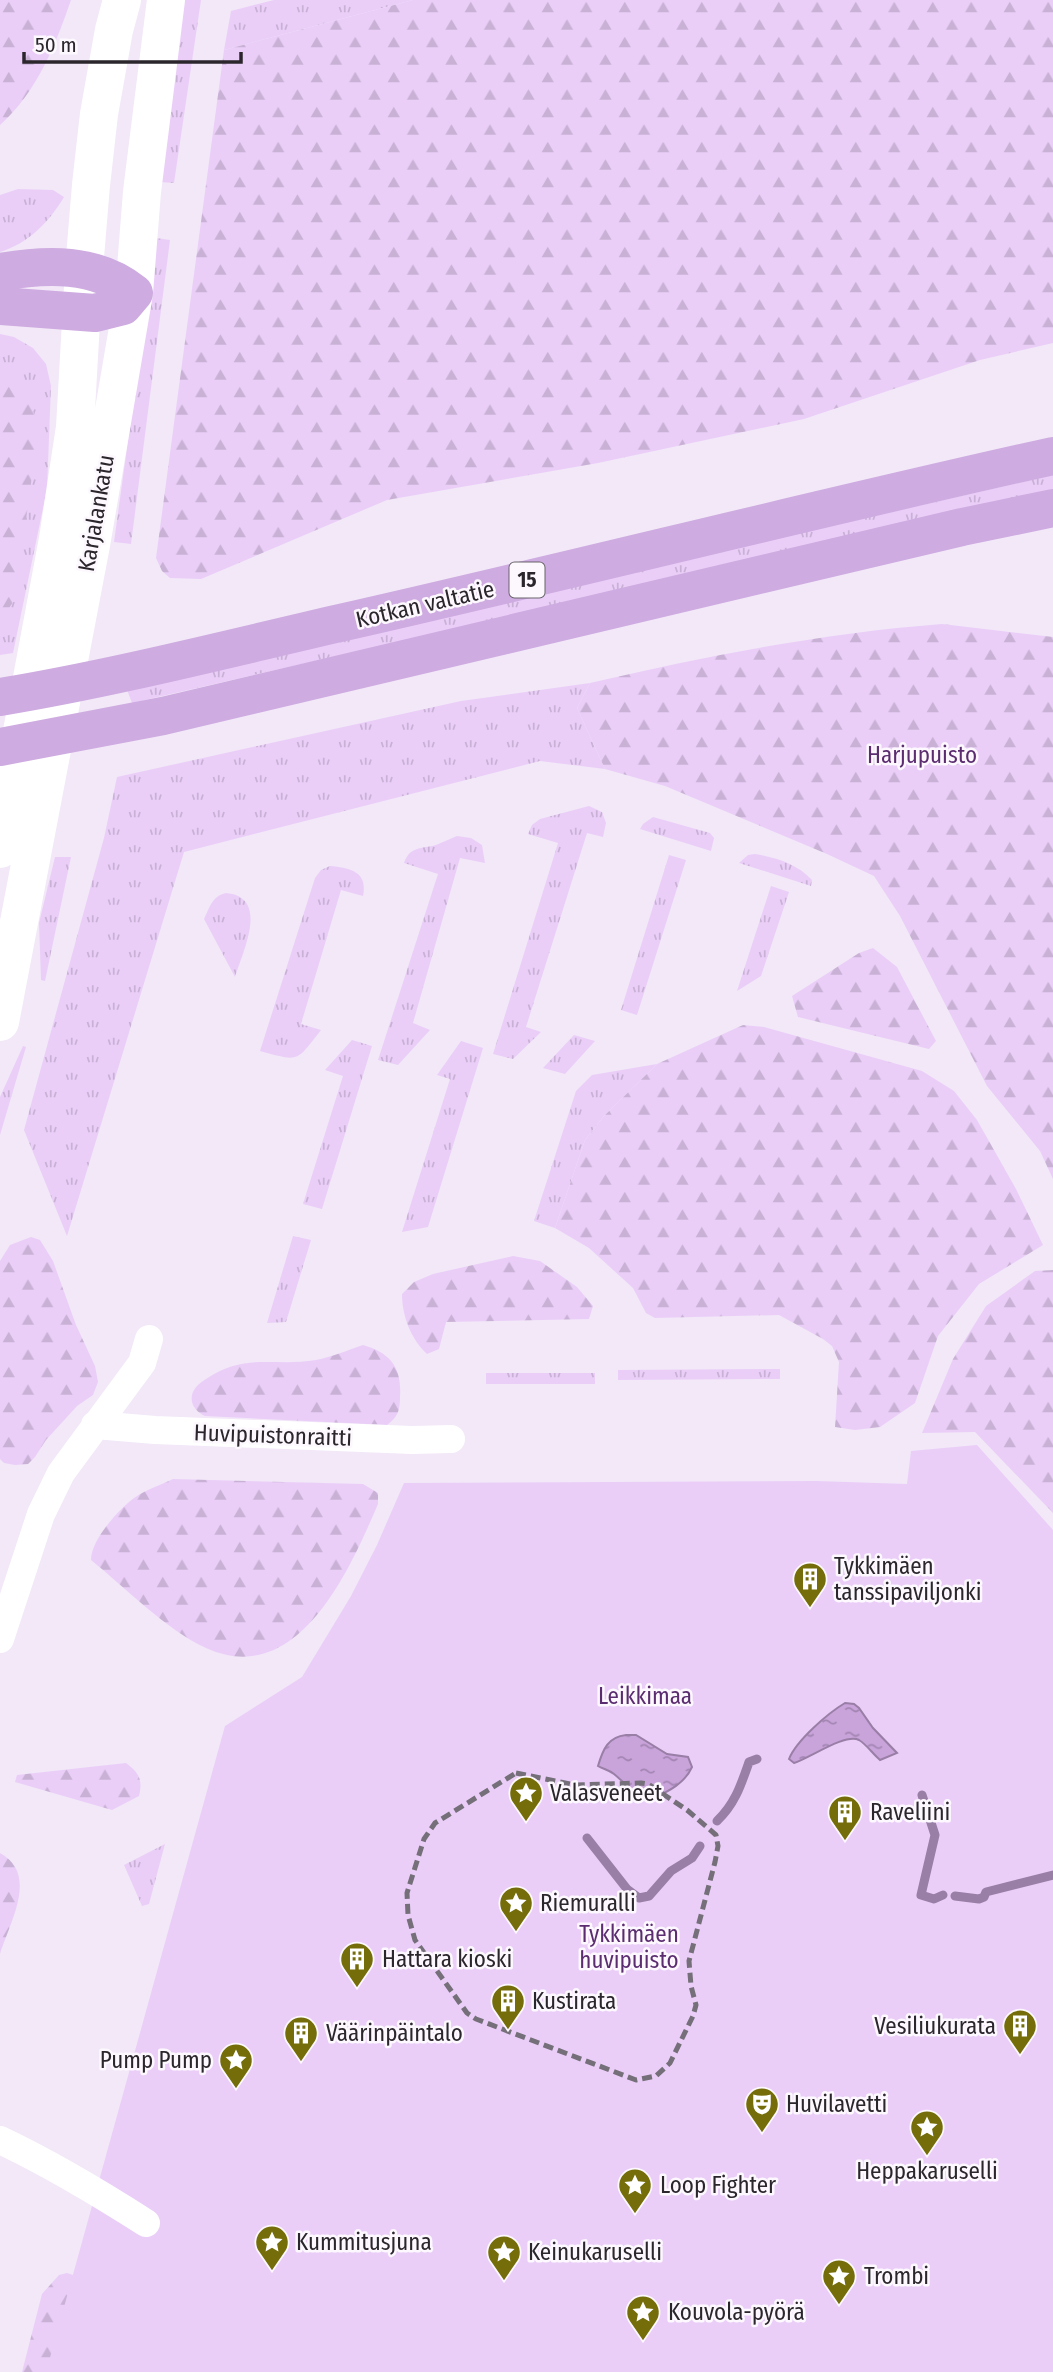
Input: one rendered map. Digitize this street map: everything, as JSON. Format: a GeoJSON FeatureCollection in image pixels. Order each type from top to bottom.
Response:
{"type":"FeatureCollection","features":[{"type":"Feature","properties":{"kind":"highway"},"geometry":{"type":"LineString","coordinates":[[0,272],[43,267],[84,269],[121,282],[134,293],[123,306],[110,311],[81,312],[0,306]]}},
{"type":"Feature","properties":{"kind":"highway","name":"Kotkan valtatie"},"geometry":{"type":"LineString","coordinates":[[0,697],[495,588],[864,498],[1053,456]]}},
{"type":"Feature","properties":{"kind":"highway","name":"15"},"geometry":{"type":"LineString","coordinates":[[0,747],[163,716],[949,530],[1053,508]]}},
{"type":"Feature","properties":{"kind":"main road","name":"Karjalankatu"},"geometry":{"type":"LineString","coordinates":[[0,1022],[27,880],[75,542],[75,427],[84,269],[99,114],[122,0]]}},
{"type":"Feature","properties":{"kind":"main road","name":"Karjalankatu"},"geometry":{"type":"LineString","coordinates":[[0,849],[134,293],[142,192],[166,0]]}},
{"type":"Feature","properties":{"kind":"street"},"geometry":{"type":"LineString","coordinates":[[0,1639],[41,1514],[61,1474],[142,1363],[149,1339]]}},
{"type":"Feature","properties":{"kind":"street","name":"Huvipuistonraitti"},"geometry":{"type":"LineString","coordinates":[[95,1425],[385,1439],[451,1439]]}},
{"type":"Feature","properties":{"kind":"street"},"geometry":{"type":"LineString","coordinates":[[0,2140],[96,2191],[146,2223]]}},
{"type":"Feature","properties":{"kind":"green space"},"geometry":{"type":"Polygon","coordinates":[[[0,0],[71,0],[35,83],[0,125],[0,0]]]}},
{"type":"Feature","properties":{"kind":"green space"},"geometry":{"type":"Polygon","coordinates":[[[179,0],[201,0],[174,183],[160,182],[179,0]]]}},
{"type":"Feature","properties":{"kind":"green space"},"geometry":{"type":"Polygon","coordinates":[[[274,0],[413,0],[224,50],[231,11],[274,0]]]}},
{"type":"Feature","properties":{"kind":"green space"},"geometry":{"type":"Polygon","coordinates":[[[413,0],[1053,0],[1053,343],[980,360],[804,419],[598,463],[387,500],[201,579],[170,578],[162,571],[156,558],[224,50],[413,0]]]}},
{"type":"Feature","properties":{"kind":"green space"},"geometry":{"type":"Polygon","coordinates":[[[18,189],[53,190],[64,197],[52,215],[29,237],[0,252],[0,195],[18,189]]]}},
{"type":"Feature","properties":{"kind":"green space"},"geometry":{"type":"Polygon","coordinates":[[[156,238],[170,240],[131,544],[114,542],[156,238]]]}},
{"type":"Feature","properties":{"kind":"green space"},"geometry":{"type":"Polygon","coordinates":[[[0,334],[14,337],[33,348],[46,364],[51,386],[47,489],[13,653],[0,655],[0,334]]]}},
{"type":"Feature","properties":{"kind":"green space"},"geometry":{"type":"Polygon","coordinates":[[[0,370],[25,393],[36,418],[36,447],[15,600],[0,619],[0,370]]]}},
{"type":"Feature","properties":{"kind":"green space"},"geometry":{"type":"Polygon","coordinates":[[[1053,475],[1053,491],[132,703],[126,687],[1053,475]]]}},
{"type":"Feature","properties":{"kind":"green space","name":"Harjupuisto"},"geometry":{"type":"Polygon","coordinates":[[[942,624],[1053,637],[1053,1179],[1040,1151],[987,1086],[900,916],[874,876],[665,786],[605,769],[577,708],[590,683],[765,647],[854,633],[942,624]]]}},
{"type":"Feature","properties":{"kind":"green space"},"geometry":{"type":"Polygon","coordinates":[[[590,683],[577,708],[605,769],[540,761],[184,852],[67,1236],[24,1130],[104,838],[117,777],[461,701],[590,683]]]}},
{"type":"Feature","properties":{"kind":"green space"},"geometry":{"type":"Polygon","coordinates":[[[589,806],[602,812],[606,823],[603,837],[587,833],[526,1027],[541,1032],[513,1059],[493,1054],[558,843],[528,834],[532,825],[540,819],[589,806]]]}},
{"type":"Feature","properties":{"kind":"green space"},"geometry":{"type":"Polygon","coordinates":[[[653,817],[710,833],[714,838],[711,851],[640,829],[653,817]]]}},
{"type":"Feature","properties":{"kind":"green space"},"geometry":{"type":"Polygon","coordinates":[[[457,836],[471,838],[482,845],[485,863],[460,858],[413,1023],[430,1030],[398,1065],[378,1060],[438,874],[404,863],[413,851],[457,836]]]}},
{"type":"Feature","properties":{"kind":"green space"},"geometry":{"type":"Polygon","coordinates":[[[755,854],[793,866],[812,880],[811,886],[739,863],[748,855],[755,854]]]}},
{"type":"Feature","properties":{"kind":"green space"},"geometry":{"type":"Polygon","coordinates":[[[669,855],[686,860],[637,1015],[621,1010],[669,855]]]}},
{"type":"Feature","properties":{"kind":"green space"},"geometry":{"type":"Polygon","coordinates":[[[55,857],[71,857],[45,981],[41,980],[39,923],[55,857]]]}},
{"type":"Feature","properties":{"kind":"green space"},"geometry":{"type":"Polygon","coordinates":[[[330,866],[356,873],[363,881],[364,888],[363,896],[341,890],[301,1024],[321,1030],[296,1057],[283,1057],[260,1051],[315,878],[321,870],[330,866]]]}},
{"type":"Feature","properties":{"kind":"green space"},"geometry":{"type":"Polygon","coordinates":[[[771,886],[789,892],[761,976],[737,991],[771,886]]]}},
{"type":"Feature","properties":{"kind":"green space"},"geometry":{"type":"Polygon","coordinates":[[[226,893],[239,897],[247,904],[250,914],[247,940],[235,977],[204,919],[214,899],[226,893]]]}},
{"type":"Feature","properties":{"kind":"green space"},"geometry":{"type":"Polygon","coordinates":[[[873,948],[897,967],[936,1041],[929,1049],[798,1017],[792,996],[859,953],[873,948]]]}},
{"type":"Feature","properties":{"kind":"green space"},"geometry":{"type":"Polygon","coordinates":[[[743,1025],[764,1027],[922,1071],[954,1091],[977,1120],[1016,1189],[1043,1245],[979,1284],[938,1336],[915,1403],[880,1427],[855,1430],[835,1427],[839,1362],[832,1346],[823,1339],[779,1315],[655,1318],[646,1313],[633,1288],[589,1248],[555,1228],[585,1140],[604,1116],[657,1064],[743,1025]]]}},
{"type":"Feature","properties":{"kind":"green space"},"geometry":{"type":"Polygon","coordinates":[[[574,1035],[595,1041],[565,1074],[543,1068],[574,1035]]]}},
{"type":"Feature","properties":{"kind":"green space"},"geometry":{"type":"Polygon","coordinates":[[[352,1040],[372,1046],[322,1209],[303,1204],[343,1076],[325,1070],[352,1040]]]}},
{"type":"Feature","properties":{"kind":"green space"},"geometry":{"type":"Polygon","coordinates":[[[461,1041],[483,1048],[428,1227],[402,1232],[450,1079],[437,1075],[461,1041]]]}},
{"type":"Feature","properties":{"kind":"green space"},"geometry":{"type":"Polygon","coordinates":[[[23,1046],[26,1047],[0,1135],[0,1097],[23,1046]]]}},
{"type":"Feature","properties":{"kind":"green space"},"geometry":{"type":"Polygon","coordinates":[[[657,1064],[604,1116],[585,1140],[555,1228],[534,1221],[576,1091],[592,1075],[657,1064]]]}},
{"type":"Feature","properties":{"kind":"green space"},"geometry":{"type":"Polygon","coordinates":[[[293,1236],[311,1240],[286,1322],[267,1323],[293,1236]]]}},
{"type":"Feature","properties":{"kind":"green space"},"geometry":{"type":"Polygon","coordinates":[[[31,1237],[40,1240],[53,1261],[76,1325],[95,1366],[98,1382],[93,1395],[77,1406],[28,1464],[15,1465],[4,1463],[0,1459],[0,1261],[10,1245],[31,1237]]]}},
{"type":"Feature","properties":{"kind":"green space"},"geometry":{"type":"Polygon","coordinates":[[[513,1256],[540,1261],[577,1287],[593,1306],[589,1319],[446,1322],[439,1349],[427,1354],[408,1327],[402,1294],[414,1282],[433,1274],[513,1256]]]}},
{"type":"Feature","properties":{"kind":"green space"},"geometry":{"type":"Polygon","coordinates":[[[1053,1270],[1053,1513],[975,1432],[922,1433],[953,1359],[986,1306],[1035,1271],[1053,1270]]]}},
{"type":"Feature","properties":{"kind":"green space"},"geometry":{"type":"Polygon","coordinates":[[[363,1345],[388,1357],[397,1370],[400,1387],[399,1409],[387,1425],[205,1416],[193,1405],[193,1392],[199,1384],[234,1366],[316,1360],[363,1345]]]}},
{"type":"Feature","properties":{"kind":"green space"},"geometry":{"type":"Polygon","coordinates":[[[780,1369],[780,1379],[618,1380],[618,1370],[780,1369]]]}},
{"type":"Feature","properties":{"kind":"green space"},"geometry":{"type":"Polygon","coordinates":[[[486,1373],[595,1373],[595,1384],[486,1384],[486,1373]]]}},
{"type":"Feature","properties":{"kind":"green space","name":"Tykkimäen huvipuisto"},"geometry":{"type":"Polygon","coordinates":[[[977,1445],[1053,1530],[1053,2372],[46,2372],[225,1726],[302,1677],[351,1596],[404,1483],[816,1481],[907,1484],[911,1451],[977,1445]]]}},
{"type":"Feature","properties":{"kind":"green space"},"geometry":{"type":"Polygon","coordinates":[[[173,1479],[363,1484],[378,1493],[378,1504],[336,1589],[316,1616],[293,1638],[268,1652],[239,1657],[206,1648],[191,1640],[146,1607],[91,1560],[99,1536],[123,1507],[139,1495],[173,1479]]]}},
{"type":"Feature","properties":{"kind":"green space"},"geometry":{"type":"Polygon","coordinates":[[[126,1763],[139,1777],[139,1796],[112,1810],[15,1782],[17,1775],[126,1763]]]}},
{"type":"Feature","properties":{"kind":"green space"},"geometry":{"type":"Polygon","coordinates":[[[165,1844],[149,1904],[142,1906],[124,1865],[165,1844]]]}},
{"type":"Feature","properties":{"kind":"green space"},"geometry":{"type":"Polygon","coordinates":[[[0,1853],[12,1862],[18,1873],[20,1886],[15,1914],[0,1954],[0,1853]]]}},
{"type":"Feature","properties":{"kind":"green space"},"geometry":{"type":"Polygon","coordinates":[[[67,2273],[79,2277],[86,2372],[22,2372],[42,2294],[59,2275],[67,2273]]]}},
{"type":"Feature","properties":{"kind":"water"},"geometry":{"type":"Polygon","coordinates":[[[845,1703],[859,1708],[873,1728],[897,1753],[880,1760],[862,1742],[853,1739],[836,1743],[794,1763],[789,1759],[813,1728],[845,1703]]]}},
{"type":"Feature","properties":{"kind":"water"},"geometry":{"type":"Polygon","coordinates":[[[636,1735],[667,1754],[688,1757],[692,1767],[689,1773],[676,1786],[654,1798],[635,1793],[612,1773],[598,1766],[607,1745],[615,1738],[636,1735]]]}},
{"type":"Feature","properties":{"kind":"waterway"},"geometry":{"type":"LineString","coordinates":[[717,1821],[733,1801],[749,1762],[757,1759]]}},
{"type":"Feature","properties":{"kind":"waterway"},"geometry":{"type":"LineString","coordinates":[[922,1795],[935,1835],[921,1895],[934,1899],[943,1895]]}},
{"type":"Feature","properties":{"kind":"waterway"},"geometry":{"type":"LineString","coordinates":[[587,1838],[627,1889],[639,1898],[649,1896],[671,1871],[692,1858],[700,1846]]}},
{"type":"Feature","properties":{"kind":"waterway"},"geometry":{"type":"LineString","coordinates":[[955,1896],[979,1899],[984,1897],[986,1892],[1053,1875]]}},
{"type":"Feature","properties":{"kind":"railway"},"geometry":{"type":"LineString","coordinates":[[516,1773],[575,1785],[648,1784],[687,1810],[716,1835],[718,1846],[715,1862],[689,1961],[696,2005],[670,2063],[656,2076],[636,2080],[476,2019],[467,2013],[415,1940],[408,1915],[407,1893],[424,1839],[435,1823],[516,1773]]}},
{"type":"Feature","properties":{"kind":"place","name":"Tykkimäen tanssipaviljonki"},"geometry":{"type":"Point","coordinates":[810,1609]}},
{"type":"Feature","properties":{"kind":"place","name":"Valasveneet"},"geometry":{"type":"Point","coordinates":[526,1823]}},
{"type":"Feature","properties":{"kind":"place","name":"Raveliini"},"geometry":{"type":"Point","coordinates":[845,1842]}},
{"type":"Feature","properties":{"kind":"place","name":"Riemuralli"},"geometry":{"type":"Point","coordinates":[516,1933]}},
{"type":"Feature","properties":{"kind":"place","name":"Hattara kioski"},"geometry":{"type":"Point","coordinates":[357,1989]}},
{"type":"Feature","properties":{"kind":"place","name":"Kustirata"},"geometry":{"type":"Point","coordinates":[508,2031]}},
{"type":"Feature","properties":{"kind":"place","name":"Vesiliukurata"},"geometry":{"type":"Point","coordinates":[1020,2056]}},
{"type":"Feature","properties":{"kind":"place","name":"Väärinpäintalo"},"geometry":{"type":"Point","coordinates":[301,2063]}},
{"type":"Feature","properties":{"kind":"place","name":"Pump Pump"},"geometry":{"type":"Point","coordinates":[236,2090]}},
{"type":"Feature","properties":{"kind":"place","name":"Huvilavetti"},"geometry":{"type":"Point","coordinates":[762,2134]}},
{"type":"Feature","properties":{"kind":"place","name":"Heppakaruselli"},"geometry":{"type":"Point","coordinates":[927,2157]}},
{"type":"Feature","properties":{"kind":"place","name":"Loop Fighter"},"geometry":{"type":"Point","coordinates":[635,2215]}},
{"type":"Feature","properties":{"kind":"place","name":"Kummitusjuna"},"geometry":{"type":"Point","coordinates":[272,2272]}},
{"type":"Feature","properties":{"kind":"place","name":"Keinukaruselli"},"geometry":{"type":"Point","coordinates":[504,2282]}},
{"type":"Feature","properties":{"kind":"place","name":"Trombi"},"geometry":{"type":"Point","coordinates":[839,2306]}},
{"type":"Feature","properties":{"kind":"place","name":"Kouvola-pyörä"},"geometry":{"type":"Point","coordinates":[643,2342]}},
{"type":"Feature","properties":{"kind":"park label","name":"Leikkimaa"},"geometry":{"type":"Point","coordinates":[645,1696]}}]}
